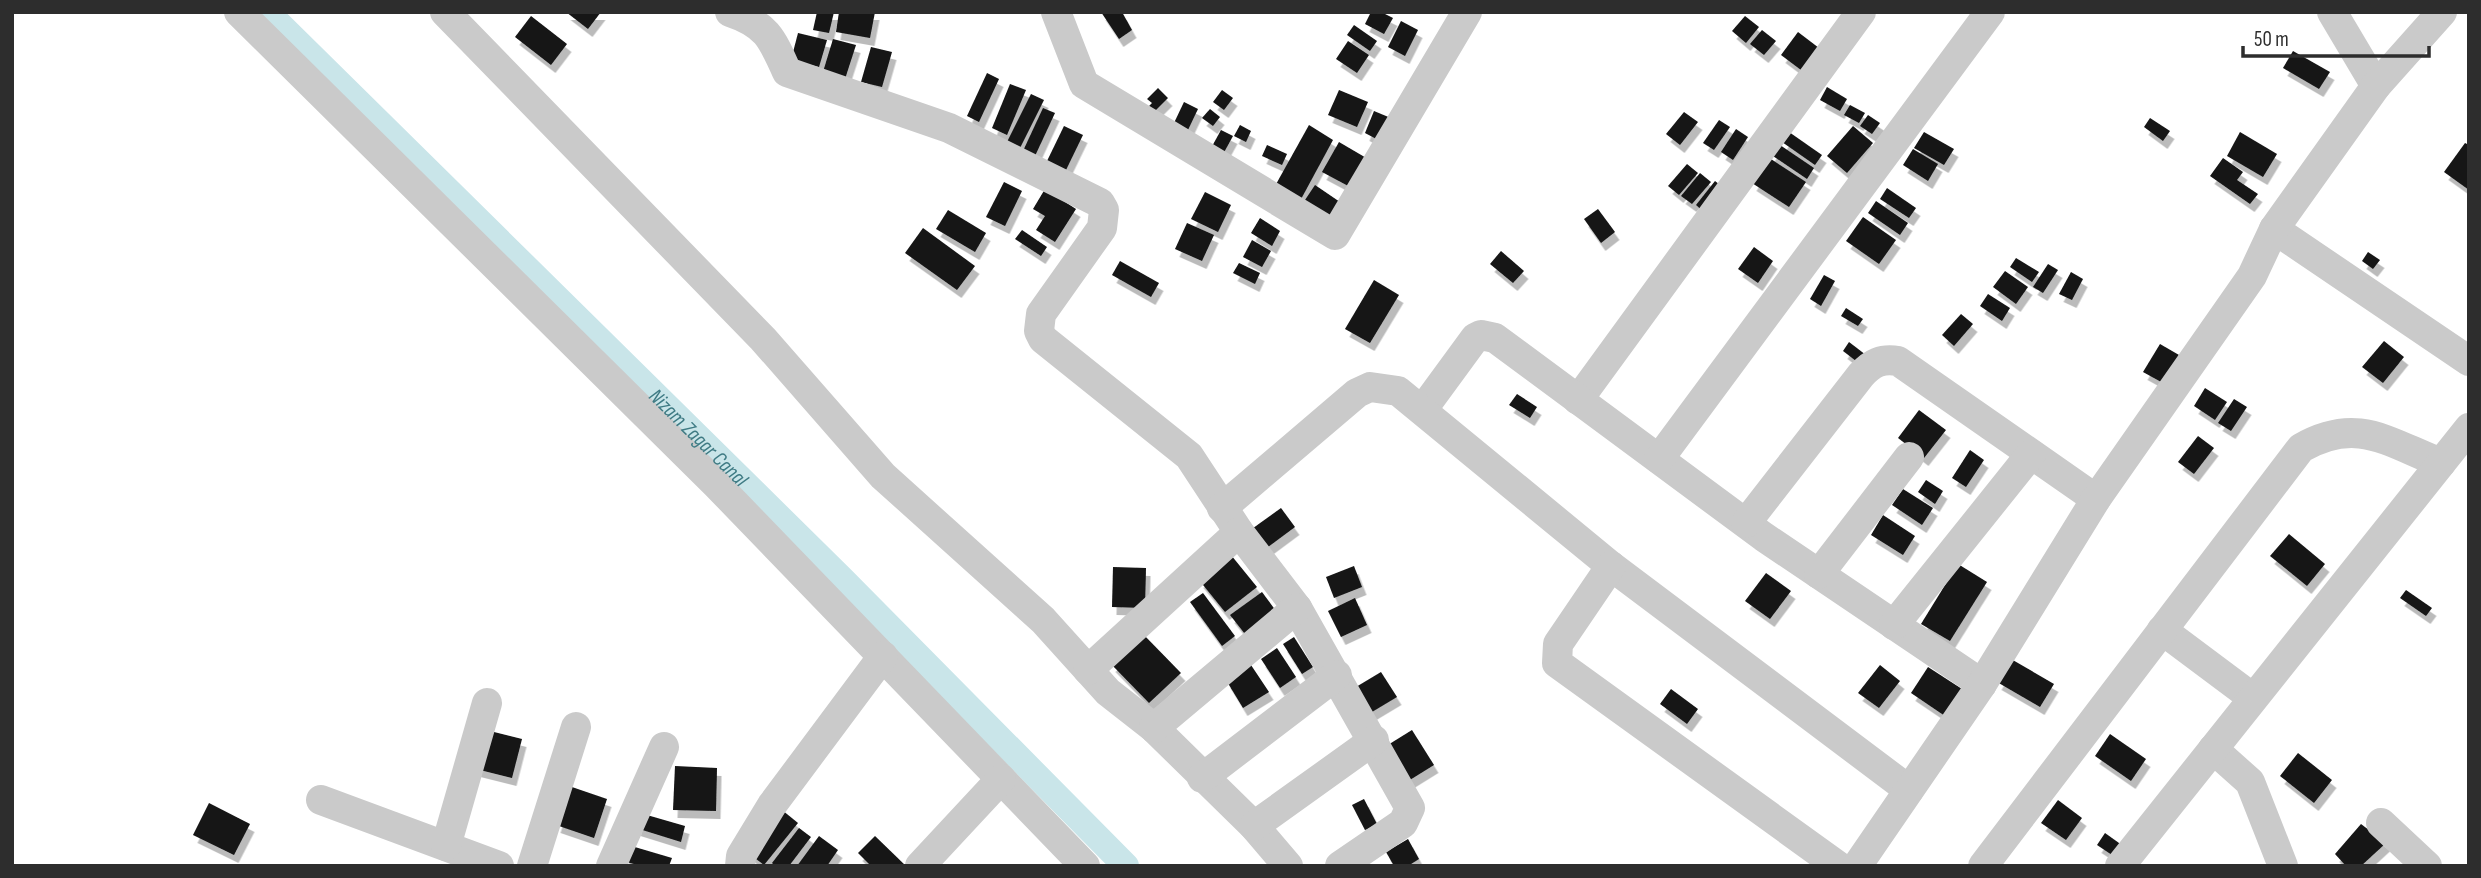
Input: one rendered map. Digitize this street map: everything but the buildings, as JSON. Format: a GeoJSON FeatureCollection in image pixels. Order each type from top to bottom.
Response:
{"type":"FeatureCollection","features":[{"type":"Feature","properties":{"kind":"street"},"geometry":{"type":"LineString","coordinates":[[239,12],[716,484],[1085,866]]}},
{"type":"Feature","properties":{"kind":"street"},"geometry":{"type":"LineString","coordinates":[[445,12],[763,340],[883,476],[1043,620],[1108,692],[1154,727],[1202,778],[1254,826],[1288,866]]}},
{"type":"Feature","properties":{"kind":"street"},"geometry":{"type":"LineString","coordinates":[[730,12],[749,19],[764,30],[774,42],[787,72],[949,128],[1100,203],[1104,210],[1102,228],[1041,314],[1039,331],[1043,339],[1189,456],[1231,520],[1297,608],[1374,740],[1410,808],[1409,816],[1403,823],[1340,866]]}},
{"type":"Feature","properties":{"kind":"street"},"geometry":{"type":"LineString","coordinates":[[1056,12],[1084,84],[1335,235],[1467,12]]}},
{"type":"Feature","properties":{"kind":"street"},"geometry":{"type":"LineString","coordinates":[[1578,400],[1861,12]]}},
{"type":"Feature","properties":{"kind":"street"},"geometry":{"type":"LineString","coordinates":[[2332,12],[2376,86]]}},
{"type":"Feature","properties":{"kind":"street"},"geometry":{"type":"LineString","coordinates":[[1857,866],[1982,684],[2096,499],[2252,276],[2274,229],[2376,86],[2442,12]]}},
{"type":"Feature","properties":{"kind":"street"},"geometry":{"type":"LineString","coordinates":[[1659,459],[1987,14]]}},
{"type":"Feature","properties":{"kind":"street"},"geometry":{"type":"LineString","coordinates":[[2274,229],[2469,361]]}},
{"type":"Feature","properties":{"kind":"street"},"geometry":{"type":"LineString","coordinates":[[1423,409],[1475,338],[1481,335],[1495,338],[1746,523],[1982,684]]}},
{"type":"Feature","properties":{"kind":"street"},"geometry":{"type":"LineString","coordinates":[[1746,523],[1861,375],[1880,360],[1898,361],[2096,499]]}},
{"type":"Feature","properties":{"kind":"street"},"geometry":{"type":"LineString","coordinates":[[1088,670],[1357,393],[1370,387],[1385,387],[1408,397],[1611,566],[1909,790]]}},
{"type":"Feature","properties":{"kind":"street"},"geometry":{"type":"LineString","coordinates":[[2120,866],[2469,428]]}},
{"type":"Feature","properties":{"kind":"street"},"geometry":{"type":"LineString","coordinates":[[1983,866],[2301,448],[2332,433],[2363,432],[2441,463]]}},
{"type":"Feature","properties":{"kind":"street"},"geometry":{"type":"LineString","coordinates":[[1894,625],[2031,454]]}},
{"type":"Feature","properties":{"kind":"street"},"geometry":{"type":"LineString","coordinates":[[1819,574],[1909,457]]}},
{"type":"Feature","properties":{"kind":"street"},"geometry":{"type":"LineString","coordinates":[[1611,566],[1558,644],[1557,663],[1838,866]]}},
{"type":"Feature","properties":{"kind":"street"},"geometry":{"type":"LineString","coordinates":[[1154,727],[1297,608]]}},
{"type":"Feature","properties":{"kind":"street"},"geometry":{"type":"LineString","coordinates":[[2162,630],[2253,698]]}},
{"type":"Feature","properties":{"kind":"street"},"geometry":{"type":"LineString","coordinates":[[740,866],[741,856],[772,805],[883,656]]}},
{"type":"Feature","properties":{"kind":"street"},"geometry":{"type":"LineString","coordinates":[[1202,778],[1337,675]]}},
{"type":"Feature","properties":{"kind":"street"},"geometry":{"type":"LineString","coordinates":[[446,846],[487,703]]}},
{"type":"Feature","properties":{"kind":"street"},"geometry":{"type":"LineString","coordinates":[[532,866],[576,727]]}},
{"type":"Feature","properties":{"kind":"street"},"geometry":{"type":"LineString","coordinates":[[1254,826],[1374,740]]}},
{"type":"Feature","properties":{"kind":"street"},"geometry":{"type":"LineString","coordinates":[[611,866],[664,747]]}},
{"type":"Feature","properties":{"kind":"street"},"geometry":{"type":"LineString","coordinates":[[2213,749],[2250,782],[2283,866]]}},
{"type":"Feature","properties":{"kind":"street"},"geometry":{"type":"LineString","coordinates":[[920,866],[1001,779]]}},
{"type":"Feature","properties":{"kind":"street"},"geometry":{"type":"LineString","coordinates":[[321,800],[499,866]]}},
{"type":"Feature","properties":{"kind":"street"},"geometry":{"type":"LineString","coordinates":[[2381,823],[2427,866]]}},
{"type":"Feature","properties":{"kind":"waterway","name":"Nizam Zagar Canal"},"geometry":{"type":"LineString","coordinates":[[267,12],[842,579],[1126,866]]}}]}
